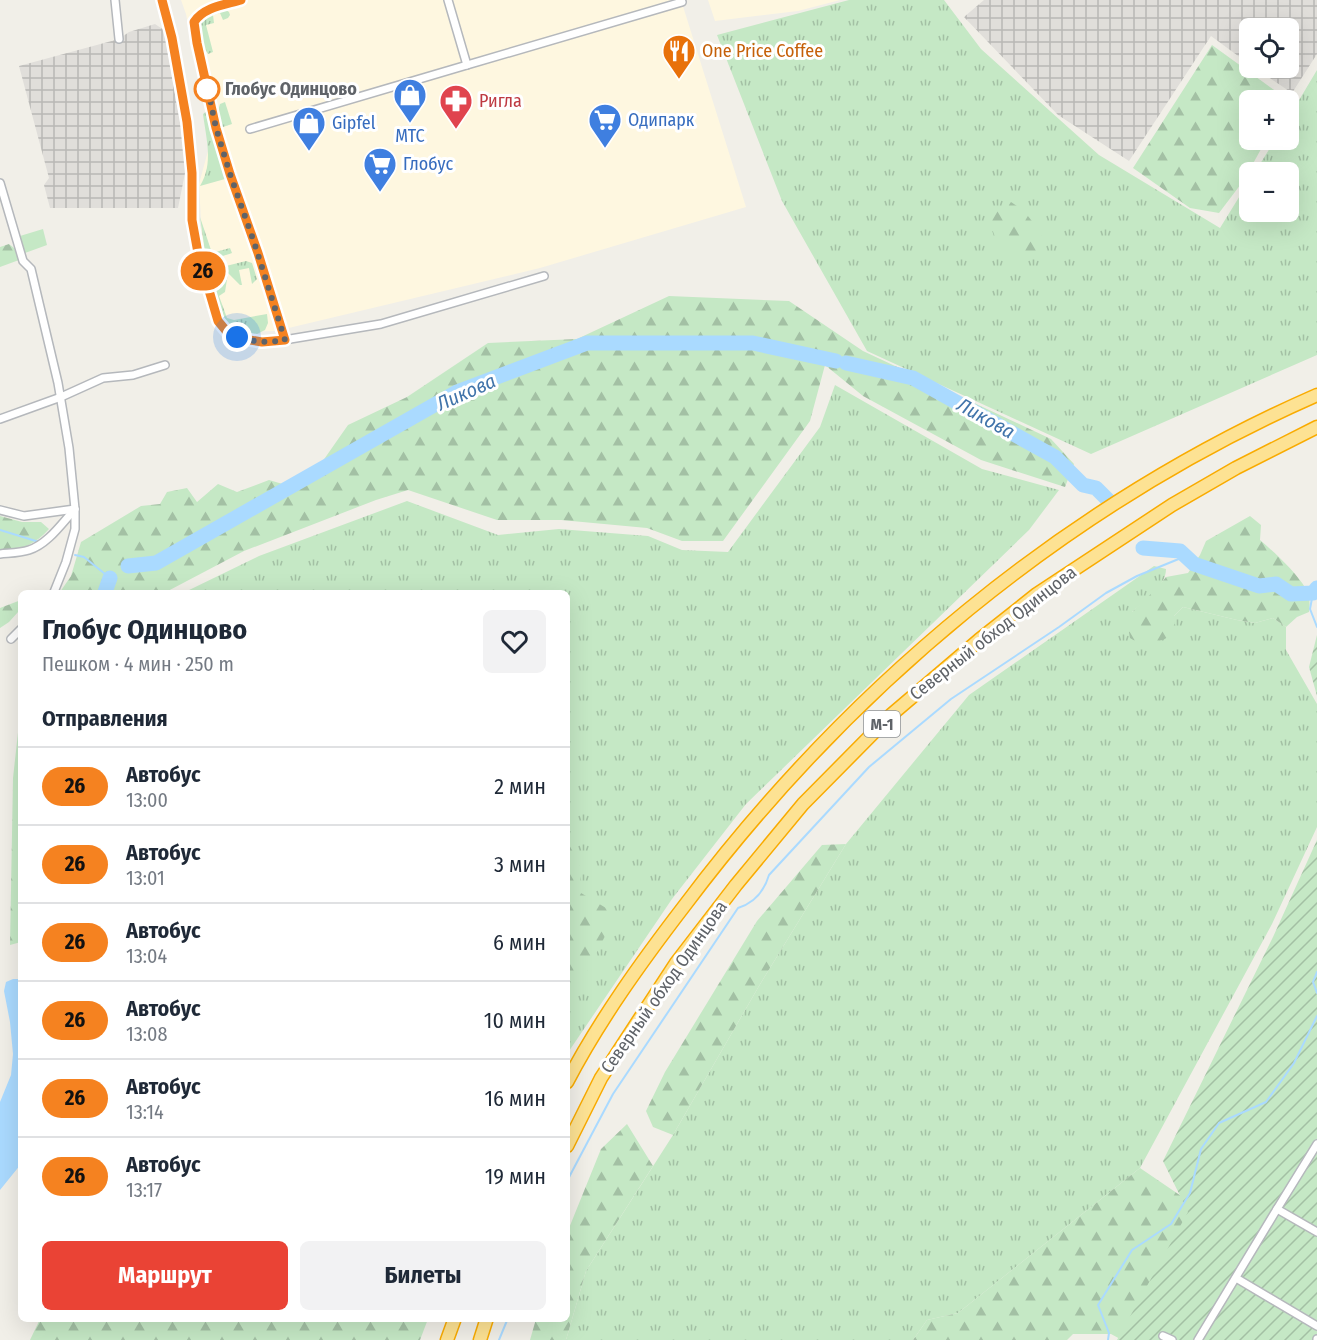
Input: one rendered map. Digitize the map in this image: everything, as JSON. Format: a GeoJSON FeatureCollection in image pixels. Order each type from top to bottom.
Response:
{"type":"FeatureCollection","features":[{"type":"Feature","properties":{"kind":"highway","name":"Северный обход Одинцова"},"geometry":{"type":"LineString","coordinates":[[570,1077],[606,1015],[650,950],[713,867],[783,785],[873,693],[962,614],[1019,569],[1083,525],[1152,481],[1221,442],[1317,395]]}},
{"type":"Feature","properties":{"kind":"highway","name":"Северный обход Одинцова"},"geometry":{"type":"LineString","coordinates":[[570,1140],[601,1078],[676,963],[802,804],[891,715],[1037,594],[1172,505],[1236,468],[1317,427]]}},
{"type":"Feature","properties":{"kind":"highway"},"geometry":{"type":"LineString","coordinates":[[447,1340],[454,1322]]}},
{"type":"Feature","properties":{"kind":"highway"},"geometry":{"type":"LineString","coordinates":[[480,1340],[486,1322]]}},
{"type":"Feature","properties":{"kind":"street"},"geometry":{"type":"LineString","coordinates":[[115,0],[119,39]]}},
{"type":"Feature","properties":{"kind":"street"},"geometry":{"type":"LineString","coordinates":[[162,0],[172,38],[187,122],[191,164],[192,220],[198,253],[218,321],[228,333],[262,342],[381,324],[544,276]]}},
{"type":"Feature","properties":{"kind":"street"},"geometry":{"type":"LineString","coordinates":[[241,0],[205,12],[199,15],[194,22],[216,128],[285,340]]}},
{"type":"Feature","properties":{"kind":"street"},"geometry":{"type":"LineString","coordinates":[[448,0],[467,65]]}},
{"type":"Feature","properties":{"kind":"street"},"geometry":{"type":"LineString","coordinates":[[250,129],[682,2],[681,0]]}},
{"type":"Feature","properties":{"kind":"street"},"geometry":{"type":"LineString","coordinates":[[0,183],[23,261],[31,269],[61,397],[69,448],[75,529],[66,562],[55,590]]}},
{"type":"Feature","properties":{"kind":"street"},"geometry":{"type":"LineString","coordinates":[[0,419],[61,397],[103,378],[133,375],[165,365]]}},
{"type":"Feature","properties":{"kind":"street"},"geometry":{"type":"LineString","coordinates":[[0,510],[24,516],[75,508]]}},
{"type":"Feature","properties":{"kind":"street"},"geometry":{"type":"LineString","coordinates":[[0,554],[28,550],[41,544],[75,508]]}},
{"type":"Feature","properties":{"kind":"street"},"geometry":{"type":"LineString","coordinates":[[11,639],[18,632]]}},
{"type":"Feature","properties":{"kind":"street"},"geometry":{"type":"LineString","coordinates":[[1198,1340],[1317,1144]]}},
{"type":"Feature","properties":{"kind":"street"},"geometry":{"type":"LineString","coordinates":[[1277,1209],[1317,1232]]}},
{"type":"Feature","properties":{"kind":"street"},"geometry":{"type":"LineString","coordinates":[[1236,1278],[1317,1326]]}},
{"type":"Feature","properties":{"kind":"street"},"geometry":{"type":"LineString","coordinates":[[1163,1336],[1172,1340]]}},
{"type":"Feature","properties":{"kind":"shaded area"},"geometry":{"type":"Polygon","coordinates":[[[181,0],[681,0],[746,207],[540,268],[276,331],[240,332],[222,315],[202,240],[199,184],[211,140],[186,14],[181,0]]]}},
{"type":"Feature","properties":{"kind":"shaded area"},"geometry":{"type":"Polygon","coordinates":[[[708,0],[840,0],[798,11],[715,21],[708,0]]]}},
{"type":"Feature","properties":{"kind":"shaded area"},"geometry":{"type":"Polygon","coordinates":[[[984,0],[1317,0],[1317,54],[1294,90],[1288,90],[1270,78],[1299,78],[1299,18],[1239,18],[1239,57],[1211,36],[1129,161],[1058,115],[964,17],[984,0]]]}},
{"type":"Feature","properties":{"kind":"shaded area"},"geometry":{"type":"Polygon","coordinates":[[[155,24],[164,30],[187,163],[178,208],[50,208],[44,185],[49,178],[19,66],[119,39],[129,32],[155,24]]]}},
{"type":"Feature","properties":{"kind":"green space"},"geometry":{"type":"Polygon","coordinates":[[[849,0],[944,0],[981,49],[1099,155],[1220,228],[1239,197],[1239,222],[1299,222],[1299,162],[1261,162],[1269,150],[1299,150],[1299,100],[1317,70],[1317,355],[1091,454],[867,351],[782,201],[717,35],[849,0]]]}},
{"type":"Feature","properties":{"kind":"green space"},"geometry":{"type":"Polygon","coordinates":[[[226,10],[230,15],[228,18],[223,20],[220,13],[213,15],[214,23],[206,25],[213,52],[208,54],[200,36],[199,27],[202,18],[226,10]]]}},
{"type":"Feature","properties":{"kind":"green space"},"geometry":{"type":"Polygon","coordinates":[[[1212,45],[1239,65],[1239,78],[1258,78],[1274,90],[1239,90],[1239,150],[1260,150],[1254,162],[1239,162],[1239,187],[1219,213],[1190,208],[1133,168],[1212,45]]]}},
{"type":"Feature","properties":{"kind":"green space"},"geometry":{"type":"Polygon","coordinates":[[[225,102],[232,124],[220,128],[218,110],[220,104],[225,102]]]}},
{"type":"Feature","properties":{"kind":"green space"},"geometry":{"type":"Polygon","coordinates":[[[207,111],[225,179],[200,186],[208,160],[203,114],[207,111]]]}},
{"type":"Feature","properties":{"kind":"green space"},"geometry":{"type":"Polygon","coordinates":[[[1011,202],[1024,211],[1042,234],[1037,254],[1014,256],[995,237],[990,223],[998,208],[1011,202]]]}},
{"type":"Feature","properties":{"kind":"green space"},"geometry":{"type":"Polygon","coordinates":[[[200,217],[212,253],[230,248],[232,253],[218,257],[205,252],[200,217]]]}},
{"type":"Feature","properties":{"kind":"green space"},"geometry":{"type":"Polygon","coordinates":[[[43,229],[47,245],[25,253],[20,236],[43,229]]]}},
{"type":"Feature","properties":{"kind":"green space"},"geometry":{"type":"Polygon","coordinates":[[[9,244],[14,248],[19,260],[0,267],[0,247],[9,244]]]}},
{"type":"Feature","properties":{"kind":"green space"},"geometry":{"type":"Polygon","coordinates":[[[246,261],[252,263],[257,279],[252,284],[249,268],[239,270],[242,285],[240,285],[228,273],[225,292],[219,296],[227,318],[234,320],[267,314],[268,323],[265,330],[257,334],[245,333],[224,318],[209,269],[246,261]]]}},
{"type":"Feature","properties":{"kind":"green space"},"geometry":{"type":"Polygon","coordinates":[[[669,296],[789,301],[863,351],[1051,439],[1074,464],[1065,487],[981,460],[863,396],[825,365],[810,421],[723,541],[682,541],[647,528],[561,520],[497,520],[408,490],[244,551],[170,590],[61,590],[71,576],[81,542],[141,506],[160,504],[167,492],[187,488],[197,502],[218,484],[237,492],[269,480],[286,485],[308,478],[348,425],[407,397],[488,343],[577,339],[669,296]]]}},
{"type":"Feature","properties":{"kind":"green space"},"geometry":{"type":"Polygon","coordinates":[[[835,385],[982,469],[1059,490],[1029,530],[746,804],[672,899],[570,1050],[570,590],[189,590],[259,556],[407,501],[498,535],[559,529],[648,536],[682,550],[728,552],[820,427],[835,385]]]}},
{"type":"Feature","properties":{"kind":"green space"},"geometry":{"type":"Polygon","coordinates":[[[0,516],[22,522],[41,522],[49,529],[27,546],[0,551],[0,516]]]}},
{"type":"Feature","properties":{"kind":"green space"},"geometry":{"type":"Polygon","coordinates":[[[1250,516],[1261,525],[1260,540],[1291,569],[1306,589],[1309,612],[1297,617],[1286,627],[1273,618],[1255,623],[1183,607],[1174,616],[1176,632],[1163,640],[1140,644],[1130,638],[1128,626],[1132,612],[1166,577],[1188,573],[1206,541],[1250,516]]]}},
{"type":"Feature","properties":{"kind":"green space"},"geometry":{"type":"Polygon","coordinates":[[[1154,566],[1166,569],[1165,576],[1154,593],[1132,612],[1174,616],[1183,607],[1255,623],[1273,618],[1286,627],[1286,650],[1317,704],[1317,827],[1272,924],[1140,1168],[958,1313],[927,1320],[913,1340],[566,1340],[586,1271],[673,1135],[759,986],[846,844],[969,695],[1154,566]]]}},
{"type":"Feature","properties":{"kind":"green space"},"geometry":{"type":"Polygon","coordinates":[[[18,601],[18,612],[0,628],[0,608],[18,601]]]}},
{"type":"Feature","properties":{"kind":"green space"},"geometry":{"type":"Polygon","coordinates":[[[1317,635],[1317,696],[1309,667],[1317,635]]]}},
{"type":"Feature","properties":{"kind":"green space"},"geometry":{"type":"Polygon","coordinates":[[[18,732],[18,943],[10,945],[13,778],[18,732]]]}},
{"type":"Feature","properties":{"kind":"green space"},"geometry":{"type":"Polygon","coordinates":[[[1317,840],[1317,1340],[1117,1340],[1188,1212],[1163,1161],[1273,937],[1317,840]]]}},
{"type":"Feature","properties":{"kind":"green space"},"geometry":{"type":"Polygon","coordinates":[[[846,844],[759,986],[673,1135],[653,1127],[646,1111],[665,1072],[757,921],[822,845],[846,844]]]}},
{"type":"Feature","properties":{"kind":"green space"},"geometry":{"type":"Polygon","coordinates":[[[570,847],[580,865],[581,893],[616,914],[586,974],[570,976],[570,847]]]}},
{"type":"Feature","properties":{"kind":"green space"},"geometry":{"type":"Polygon","coordinates":[[[627,1124],[653,1166],[586,1271],[566,1340],[530,1340],[535,1322],[570,1322],[570,1226],[601,1149],[627,1124]]]}},
{"type":"Feature","properties":{"kind":"green space"},"geometry":{"type":"Polygon","coordinates":[[[1140,1168],[1240,1236],[1122,1340],[1111,1334],[1073,1334],[1067,1340],[913,1340],[927,1320],[958,1313],[1140,1168]]]}},
{"type":"Feature","properties":{"kind":"green space"},"geometry":{"type":"Polygon","coordinates":[[[38,1322],[427,1322],[420,1340],[30,1340],[38,1322]]]}},
{"type":"Feature","properties":{"kind":"water"},"geometry":{"type":"Polygon","coordinates":[[[18,979],[18,1168],[0,1190],[0,1102],[11,1075],[13,1054],[4,991],[6,982],[18,979]]]}},
{"type":"Feature","properties":{"kind":"waterway","name":"Ликова"},"geometry":{"type":"LineString","coordinates":[[128,566],[156,563],[457,392],[587,343],[753,343],[836,361]]}},
{"type":"Feature","properties":{"kind":"waterway","name":"Ликова"},"geometry":{"type":"LineString","coordinates":[[846,363],[913,378],[1055,457],[1083,485],[1096,488],[1110,502]]}},
{"type":"Feature","properties":{"kind":"waterway"},"geometry":{"type":"LineString","coordinates":[[0,530],[39,542]]}},
{"type":"Feature","properties":{"kind":"waterway","name":"Ликова"},"geometry":{"type":"LineString","coordinates":[[1143,548],[1180,551],[1194,564],[1259,586],[1276,584],[1291,594],[1313,593],[1317,588]]}},
{"type":"Feature","properties":{"kind":"waterway"},"geometry":{"type":"LineString","coordinates":[[75,555],[84,557],[110,578]]}},
{"type":"Feature","properties":{"kind":"waterway"},"geometry":{"type":"LineString","coordinates":[[570,1175],[613,1094],[738,908],[758,896],[769,875],[869,767],[951,699],[1106,593],[1137,576],[1186,556]]}},
{"type":"Feature","properties":{"kind":"waterway","name":"Ликова"},"geometry":{"type":"LineString","coordinates":[[106,590],[110,578]]}},
{"type":"Feature","properties":{"kind":"waterway"},"geometry":{"type":"LineString","coordinates":[[1313,593],[1310,609],[1317,627]]}},
{"type":"Feature","properties":{"kind":"waterway"},"geometry":{"type":"LineString","coordinates":[[1317,972],[1313,982],[1317,993]]}},
{"type":"Feature","properties":{"kind":"waterway"},"geometry":{"type":"LineString","coordinates":[[1108,1340],[1109,1333],[1098,1305],[1132,1250],[1171,1224],[1190,1193],[1201,1149],[1219,1123],[1266,1102],[1294,1063],[1317,1016]]}},
{"type":"Feature","properties":{"kind":"waterway"},"geometry":{"type":"LineString","coordinates":[[499,1340],[506,1322]]}},
{"type":"Feature","properties":{"kind":"bus line","name":"26"},"geometry":{"type":"LineString","coordinates":[[162,0],[172,38],[187,122],[192,173],[192,220],[198,253],[218,321],[228,333],[237,337],[255,342],[272,342],[285,340],[216,128],[194,22],[199,15],[211,9],[241,0]]}},
{"type":"Feature","properties":{"kind":"place","name":"One Price Coffee"},"geometry":{"type":"Point","coordinates":[679,80]}},
{"type":"Feature","properties":{"kind":"place","name":"Глобус Одинцово"},"geometry":{"type":"Point","coordinates":[207,89]}},
{"type":"Feature","properties":{"kind":"place","name":"МТС"},"geometry":{"type":"Point","coordinates":[410,124]}},
{"type":"Feature","properties":{"kind":"place","name":"Ригла"},"geometry":{"type":"Point","coordinates":[456,130]}},
{"type":"Feature","properties":{"kind":"place","name":"Одипарк"},"geometry":{"type":"Point","coordinates":[605,149]}},
{"type":"Feature","properties":{"kind":"place","name":"Gipfel"},"geometry":{"type":"Point","coordinates":[309,152]}},
{"type":"Feature","properties":{"kind":"place","name":"Глобус"},"geometry":{"type":"Point","coordinates":[380,193]}},
{"type":"Feature","properties":{"kind":"route"},"geometry":{"type":"LineString","coordinates":[[207,89],[207,85],[216,128],[230,174],[285,340],[255,342],[237,337]]}}]}
